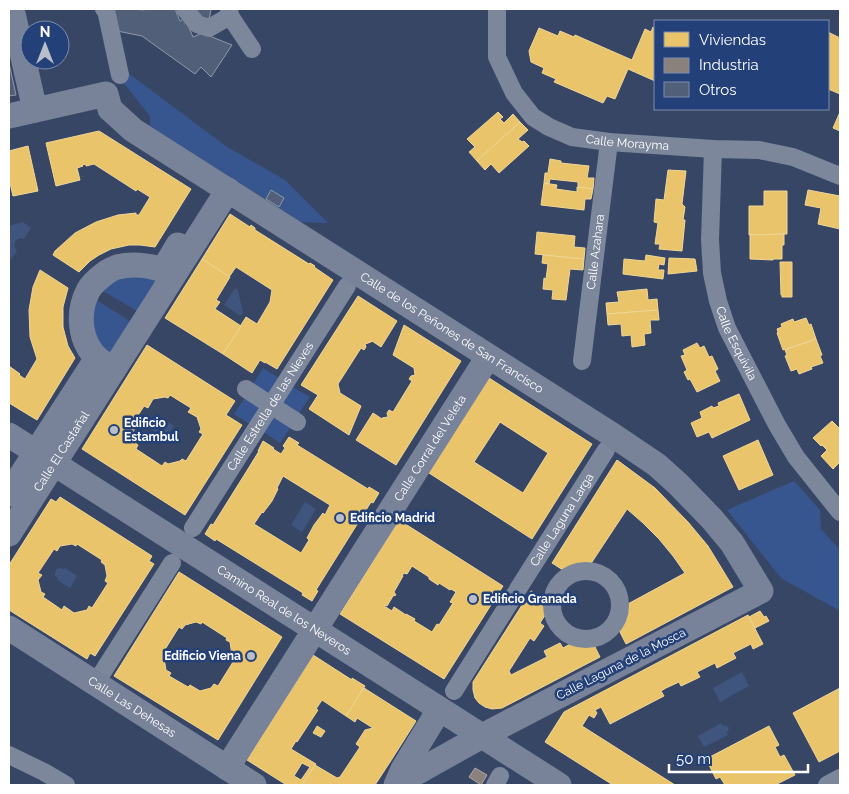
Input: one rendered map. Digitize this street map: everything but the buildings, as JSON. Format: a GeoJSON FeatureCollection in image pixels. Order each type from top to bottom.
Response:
{"type":"FeatureCollection","features":[{"type":"Feature","properties":{"kind":"street"},"geometry":{"type":"LineString","coordinates":[[9,116],[35,110],[12,9]]}},
{"type":"Feature","properties":{"kind":"street"},"geometry":{"type":"LineString","coordinates":[[104,9],[106,10],[120,75]]}},
{"type":"Feature","properties":{"kind":"street"},"geometry":{"type":"LineString","coordinates":[[185,9],[197,24],[209,28],[229,12],[252,49]]}},
{"type":"Feature","properties":{"kind":"street","name":"Calle Morayma"},"geometry":{"type":"LineString","coordinates":[[497,9],[497,57],[514,93],[533,117],[549,127],[572,137],[609,142],[759,150],[794,157],[840,176]]}},
{"type":"Feature","properties":{"kind":"street","name":"Calle de los Peñones de San Francisco"},"geometry":{"type":"LineString","coordinates":[[35,110],[106,94],[110,109],[133,130],[657,465],[678,484],[732,543],[761,591]]}},
{"type":"Feature","properties":{"kind":"street"},"geometry":{"type":"LineString","coordinates":[[9,132],[110,109]]}},
{"type":"Feature","properties":{"kind":"street","name":"Calle Azahara"},"geometry":{"type":"LineString","coordinates":[[582,361],[609,142]]}},
{"type":"Feature","properties":{"kind":"street","name":"Calle Esquivila"},"geometry":{"type":"LineString","coordinates":[[713,149],[710,240],[712,273],[718,301],[727,328],[796,456],[840,512]]}},
{"type":"Feature","properties":{"kind":"street","name":"Calle El Castañal"},"geometry":{"type":"LineString","coordinates":[[9,534],[45,458],[223,187]]}},
{"type":"Feature","properties":{"kind":"street"},"geometry":{"type":"LineString","coordinates":[[106,364],[89,347],[83,334],[81,318],[88,289],[100,277],[115,267],[132,264],[149,266],[168,273]]}},
{"type":"Feature","properties":{"kind":"street","name":"Calle Estrella de las Nieves"},"geometry":{"type":"LineString","coordinates":[[194,528],[348,286]]}},
{"type":"Feature","properties":{"kind":"street","name":"Calle Corral del Veleta"},"geometry":{"type":"LineString","coordinates":[[227,768],[488,357]]}},
{"type":"Feature","properties":{"kind":"street"},"geometry":{"type":"LineString","coordinates":[[246,389],[298,422]]}},
{"type":"Feature","properties":{"kind":"street","name":"Camino Real de los Neveros"},"geometry":{"type":"LineString","coordinates":[[9,435],[315,630],[446,700],[482,736],[558,785]]}},
{"type":"Feature","properties":{"kind":"street","name":"Calle Laguna Larga"},"geometry":{"type":"LineString","coordinates":[[397,784],[403,769],[446,700],[542,562],[606,450]]}},
{"type":"Feature","properties":{"kind":"street","name":"Calle El Castañal"},"geometry":{"type":"LineString","coordinates":[[9,494],[45,458]]}},
{"type":"Feature","properties":{"kind":"street"},"geometry":{"type":"LineString","coordinates":[[102,673],[172,563]]}},
{"type":"Feature","properties":{"kind":"street","name":"Calle Laguna de la Mosca"},"geometry":{"type":"LineString","coordinates":[[482,736],[761,591]]}},
{"type":"Feature","properties":{"kind":"street","name":"Calle Las Dehesas"},"geometry":{"type":"LineString","coordinates":[[9,628],[254,785]]}},
{"type":"Feature","properties":{"kind":"street","name":"Calle Laguna Larga"},"geometry":{"type":"LineString","coordinates":[[397,784],[482,736]]}},
{"type":"Feature","properties":{"kind":"street"},"geometry":{"type":"LineString","coordinates":[[9,755],[66,785]]}},
{"type":"Feature","properties":{"kind":"street"},"geometry":{"type":"LineString","coordinates":[[827,785],[840,778]]}},
{"type":"Feature","properties":{"kind":"shaded area"},"geometry":{"type":"Polygon","coordinates":[[[128,73],[227,147],[285,180],[328,223],[301,222],[150,126],[150,116],[122,81],[128,73]]]}},
{"type":"Feature","properties":{"kind":"shaded area"},"geometry":{"type":"Polygon","coordinates":[[[23,222],[31,228],[24,239],[20,238],[15,241],[14,246],[17,251],[9,262],[9,226],[23,222]]]}},
{"type":"Feature","properties":{"kind":"shaded area"},"geometry":{"type":"Polygon","coordinates":[[[120,273],[157,278],[142,314],[98,288],[120,273]]]}},
{"type":"Feature","properties":{"kind":"shaded area"},"geometry":{"type":"Polygon","coordinates":[[[235,288],[238,290],[243,313],[241,316],[224,305],[235,288]]]}},
{"type":"Feature","properties":{"kind":"shaded area"},"geometry":{"type":"Polygon","coordinates":[[[92,297],[136,325],[112,355],[92,339],[92,297]]]}},
{"type":"Feature","properties":{"kind":"shaded area"},"geometry":{"type":"Polygon","coordinates":[[[263,368],[282,380],[267,395],[252,386],[263,368]]]}},
{"type":"Feature","properties":{"kind":"shaded area"},"geometry":{"type":"Polygon","coordinates":[[[291,386],[310,397],[298,415],[283,406],[282,400],[291,386]]]}},
{"type":"Feature","properties":{"kind":"shaded area"},"geometry":{"type":"Polygon","coordinates":[[[246,396],[261,406],[253,426],[234,414],[246,396]]]}},
{"type":"Feature","properties":{"kind":"shaded area"},"geometry":{"type":"Polygon","coordinates":[[[272,416],[292,425],[280,443],[262,431],[272,416]]]}},
{"type":"Feature","properties":{"kind":"shaded area"},"geometry":{"type":"Polygon","coordinates":[[[156,417],[159,419],[160,417],[174,426],[166,439],[152,430],[154,428],[150,425],[150,421],[156,417]]]}},
{"type":"Feature","properties":{"kind":"shaded area"},"geometry":{"type":"Polygon","coordinates":[[[794,481],[820,510],[821,529],[840,550],[840,611],[781,578],[727,510],[794,481]]]}},
{"type":"Feature","properties":{"kind":"shaded area"},"geometry":{"type":"Polygon","coordinates":[[[305,502],[316,509],[302,532],[291,525],[305,502]]]}},
{"type":"Feature","properties":{"kind":"shaded area"},"geometry":{"type":"Polygon","coordinates":[[[58,568],[65,568],[77,576],[70,588],[57,580],[55,572],[58,568]]]}},
{"type":"Feature","properties":{"kind":"shaded area"},"geometry":{"type":"Polygon","coordinates":[[[742,672],[749,686],[720,702],[713,688],[742,672]]]}},
{"type":"Feature","properties":{"kind":"shaded area"},"geometry":{"type":"Polygon","coordinates":[[[721,723],[723,726],[729,727],[726,732],[728,735],[704,747],[698,736],[721,723]]]}},
{"type":"Feature","properties":{"kind":"place","name":"Edificio Estambul"},"geometry":{"type":"Point","coordinates":[114,430]}},
{"type":"Feature","properties":{"kind":"place","name":"Edificio Madrid"},"geometry":{"type":"Point","coordinates":[340,518]}},
{"type":"Feature","properties":{"kind":"place","name":"Edificio Granada"},"geometry":{"type":"Point","coordinates":[473,599]}},
{"type":"Feature","properties":{"kind":"place","name":"Edificio Viena"},"geometry":{"type":"Point","coordinates":[251,656]}}]}
